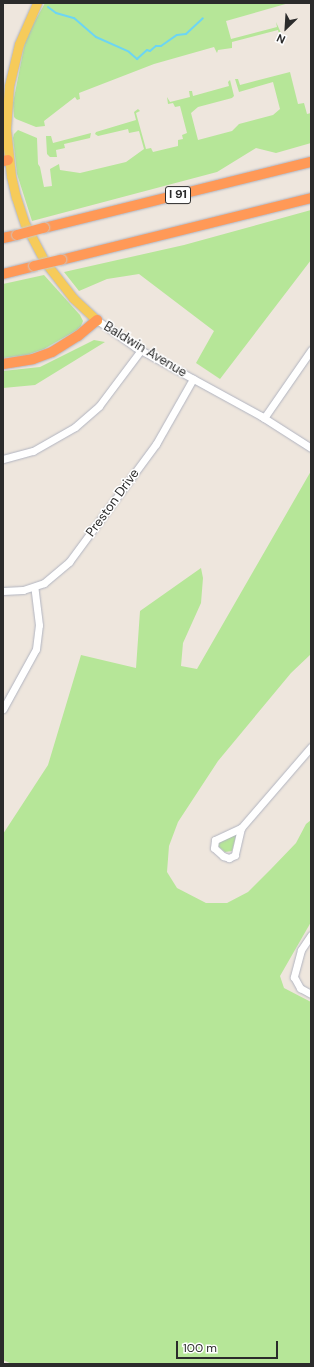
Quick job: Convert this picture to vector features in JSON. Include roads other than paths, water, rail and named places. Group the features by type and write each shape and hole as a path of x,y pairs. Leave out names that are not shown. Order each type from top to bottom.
{"highway":[{"name":"I 91","path":"3,238 311,162"},
{"path":"3,274 311,198"},
{"path":"3,364 33,358 52,352 78,336 97,320"}],"main road":[{"name":"Baldwin Avenue","path":"37,3 19,44 6,91 6,161 18,205 40,253 67,291 97,320"}],"street":[{"name":"Baldwin Avenue","path":"97,320 141,350 264,418 311,448"},
{"path":"3,459 33,451 49,444 88,417 110,393 141,350"},
{"path":"264,418 311,350"},
{"name":"Preston Drive","path":"3,591 23,590 34,587 54,577 73,558 156,444 193,379"},
{"path":"3,709 31,660 37,643 39,625 34,587"},
{"path":"242,828 214,840 214,848 223,856 230,858 235,855 242,828 311,746"},
{"path":"311,935 302,950 294,977 300,988 311,994"}],"waterway":[{"path":"48,7 56,13 74,18 96,37 129,52 137,59 147,50 150,51 156,46 161,46 177,35 186,34 203,18"}]}
